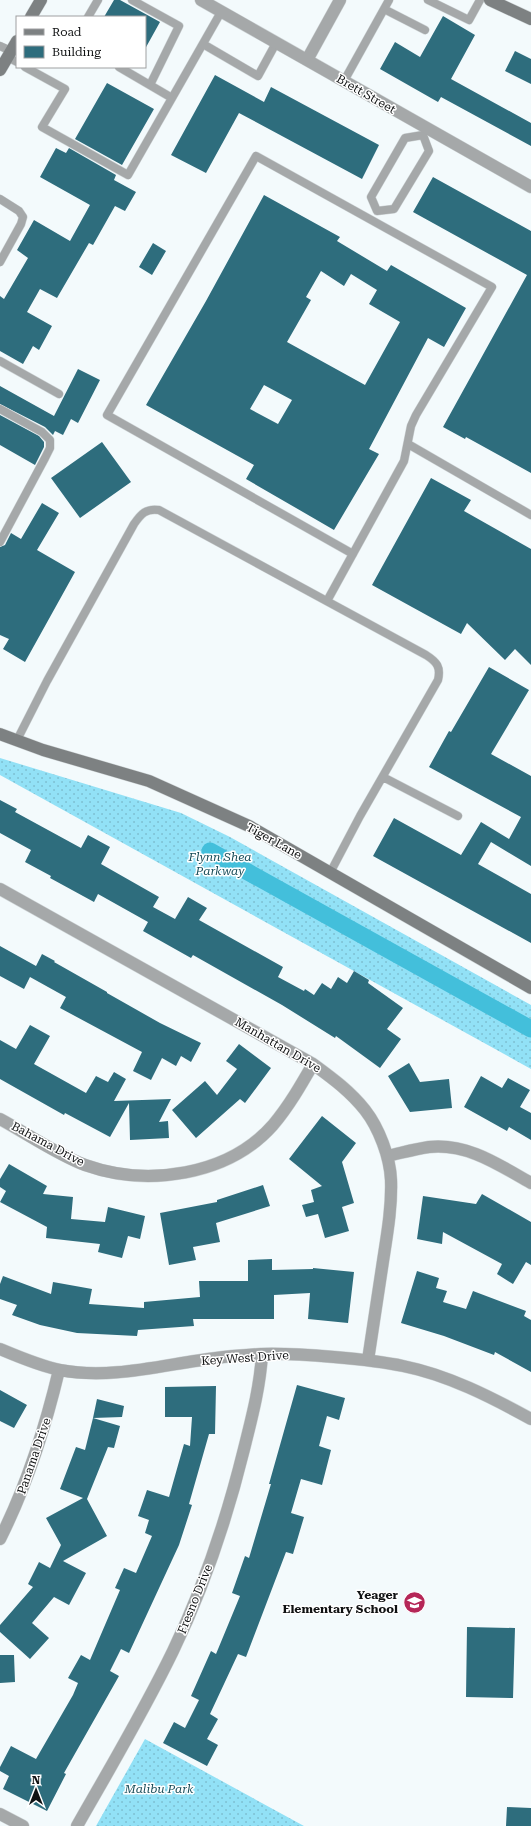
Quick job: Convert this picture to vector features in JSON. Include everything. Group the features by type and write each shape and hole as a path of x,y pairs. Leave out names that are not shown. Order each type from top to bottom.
{"street":[{"path":"32,16 41,0"},
{"name":"Brett Street","path":"201,0 344,81 425,132 531,187"},
{"path":"307,60 340,0"},
{"path":"490,0 531,19"},
{"path":"0,70 10,51"},
{"name":"Tiger Lane","path":"0,734 43,750 149,781 249,826 531,988"},
{"name":"Manhattan Drive","path":"0,889 313,1064 345,1088 366,1111 377,1131 387,1156 391,1179 390,1207 368,1360"},
{"name":"Bahama Drive","path":"0,1119 84,1164 116,1174 151,1177 185,1173 220,1162 249,1146 273,1125 293,1099 313,1064"},
{"path":"387,1156 429,1147 448,1147 467,1150 485,1157 531,1183"},
{"name":"Key West Drive","path":"0,1349 16,1356 59,1370 89,1373 133,1371 216,1358 262,1354 295,1354 368,1360 403,1366 446,1378 494,1399 531,1419"},
{"name":"Fresno Drive","path":"77,1826 132,1730 174,1650 208,1569 234,1490 261,1380 262,1354"},
{"name":"Panama Drive","path":"0,1539 14,1511 34,1462 50,1408 59,1370"},
{"path":"0,1814 23,1826"}],"lane":[{"path":"89,16 98,0"},
{"path":"132,0 179,26 150,85"},
{"path":"344,81 389,0"},
{"path":"428,0 469,20 480,0"},
{"path":"384,9 425,30"},
{"path":"27,68 65,89 42,127 128,175 221,12"},
{"path":"203,44 258,76 276,43"},
{"path":"120,68 172,98"},
{"path":"425,132 429,151 402,196 394,209 377,211 371,196 405,138 425,132"},
{"path":"327,601 404,461 411,426 416,415 492,287 256,156 107,415 352,554"},
{"path":"0,199 19,211 23,217 21,224 0,262"},
{"path":"372,220 377,211"},
{"path":"0,360 59,394"},
{"path":"0,409 42,432 48,436 50,440 50,448 46,458 0,542"},
{"path":"408,444 531,515"},
{"path":"16,740 43,688 134,524 145,511 152,509 159,510 426,654 439,665 440,672 438,680 330,873"},
{"path":"383,777 458,816"}],"green space":[{"name":"Flynn Shea Parkway","path":"0,758 181,813 230,837 531,1005 531,1069 0,775"},
{"name":"Malibu Park","path":"145,1739 304,1826 96,1826"}],"building":[{"path":"114,0 120,0 160,22 146,47 146,16 105,16"},
{"path":"443,16 475,35 451,79 531,123 531,146 441,97 438,102 380,69 395,42 420,57"},
{"path":"515,51 531,59 531,84 505,71"},
{"path":"215,75 264,102 271,87 379,145 362,179 239,113 206,173 171,155"},
{"path":"107,83 154,109 122,165 75,139"},
{"path":"56,148 66,153 69,148 116,175 114,180 136,192 125,211 115,206 93,245 89,243 57,298 40,289 27,312 52,326 39,350 33,346 23,364 0,351 0,296 4,299 28,258 17,250 34,220 70,241 90,205 40,177"},
{"path":"433,177 531,231 531,473 466,437 465,439 443,427 527,275 413,212"},
{"path":"264,195 340,237 337,241 387,271 391,265 466,308 444,347 428,338 369,449 379,454 334,530 246,479 254,465 146,405 206,301","holes":["321,271 344,286 351,274 377,290 369,304 400,322 365,385 287,342 311,300 306,297","264,385 292,400 278,424 250,409"]},
{"path":"153,243 166,251 152,275 139,267"},
{"path":"78,369 100,380 78,423 71,419 63,435 55,431 53,435 45,427 0,404 0,386 54,416"},
{"path":"0,415 39,436 44,442 44,447 35,465 0,445"},
{"path":"102,442 131,482 80,518 51,478"},
{"path":"431,478 471,500 464,511 531,549 531,665 515,649 505,660 467,623 461,634 372,585"},
{"path":"42,503 59,513 37,550 75,572 25,662 3,649 9,639 0,635 0,547 5,545 11,533 21,539"},
{"path":"489,667 529,690 491,754 531,776 531,866 491,842 478,864 531,894 531,943 373,856 394,818 461,855 481,822 509,839 521,817 429,767 449,731 451,732"},
{"path":"0,800 17,809 15,812 81,848 88,835 110,847 101,864 159,897 153,907 175,919 188,897 207,908 199,920 283,967 278,977 304,991 305,989 314,995 322,983 331,989 338,977 347,983 354,971 369,980 368,983 403,1008 387,1029 401,1039 380,1068 336,1036 335,1038 282,1005 193,955 191,958 143,931 148,922 98,894 94,902 50,878 51,876 25,862 31,850 0,833"},
{"path":"0,946 36,966 42,954 160,1023 201,1043 191,1062 181,1056 176,1066 162,1058 151,1080 133,1071 142,1052 60,1008 66,997 30,977 24,989 0,976"},
{"path":"30,1025 50,1036 34,1064 86,1093 96,1076 108,1082 114,1072 126,1079 114,1101 171,1099 159,1122 168,1121 169,1138 130,1140 129,1103 110,1137 65,1113 64,1115 0,1079 0,1040 16,1049"},
{"path":"239,1044 271,1068 245,1103 240,1099 196,1138 172,1110 205,1081 217,1095 237,1069 226,1061"},
{"path":"409,1063 420,1082 449,1079 452,1108 410,1112 388,1076"},
{"path":"481,1076 502,1088 508,1078 530,1090 520,1107 531,1113 531,1140 509,1127 507,1131 464,1107"},
{"path":"322,1116 356,1143 342,1162 354,1203 342,1207 349,1231 325,1238 318,1214 306,1217 302,1205 314,1202 311,1190 322,1186 289,1159"},
{"path":"9,1164 47,1186 43,1194 73,1197 71,1219 105,1222 108,1207 145,1216 140,1239 128,1236 122,1258 98,1252 100,1244 46,1238 47,1227 0,1202 6,1191 0,1187 0,1179"},
{"path":"263,1185 270,1206 216,1223 220,1242 193,1247 196,1260 169,1265 160,1213 217,1202 217,1200"},
{"path":"482,1194 531,1222 531,1265 526,1262 513,1284 497,1274 502,1264 443,1232 442,1244 417,1239 423,1196 476,1204"},
{"path":"272,1259 272,1270 313,1268 354,1272 348,1323 308,1319 310,1293 274,1295 274,1319 193,1319 194,1326 138,1330 137,1336 77,1333 40,1325 12,1315 17,1305 0,1299 0,1284 3,1276 51,1294 53,1282 92,1289 89,1304 144,1308 144,1302 200,1297 199,1281 248,1281 248,1260"},
{"path":"417,1271 439,1278 436,1288 447,1291 443,1302 466,1309 473,1291 526,1311 524,1316 531,1320 531,1372 495,1352 494,1355 444,1336 401,1323"},
{"path":"297,1385 345,1398 339,1420 327,1416 319,1446 331,1450 322,1485 301,1479 291,1513 304,1517 293,1554 286,1552 246,1657 238,1654 210,1714 218,1719 207,1739 218,1745 207,1766 163,1743 174,1722 185,1728 199,1700 191,1696 211,1651 216,1654 240,1596 232,1593 245,1556 249,1558 271,1484 269,1484"},
{"path":"216,1386 215,1434 209,1434 189,1504 192,1505 179,1545 129,1653 121,1649 110,1671 119,1676 64,1773 66,1774 47,1811 3,1789 9,1776 0,1771 0,1767 11,1746 36,1759 73,1695 78,1683 68,1678 81,1655 90,1660 120,1590 115,1588 124,1568 136,1573 152,1536 145,1533 149,1520 138,1516 147,1490 169,1497 184,1444 190,1446 192,1417 165,1417 165,1387"},
{"path":"0,1390 27,1405 14,1428 0,1421"},
{"path":"97,1399 124,1406 122,1417 93,1418"},
{"path":"93,1418 120,1426 114,1448 108,1447 87,1499 107,1536 63,1561 86,1573 69,1605 54,1597 32,1623 49,1638 30,1659 0,1632 0,1625 33,1587 28,1584 39,1562 50,1568 61,1545 46,1518 83,1498 60,1489 76,1447 85,1450"},
{"path":"467,1627 515,1628 513,1698 466,1697"},
{"path":"0,1655 14,1655 15,1682 0,1683"},
{"path":"507,1807 531,1808 531,1826 506,1826"}],"waterway":[{"path":"210,851 531,1029"}],"place":[{"name":"Yeager Elementary School","path":"414,1602"}]}
